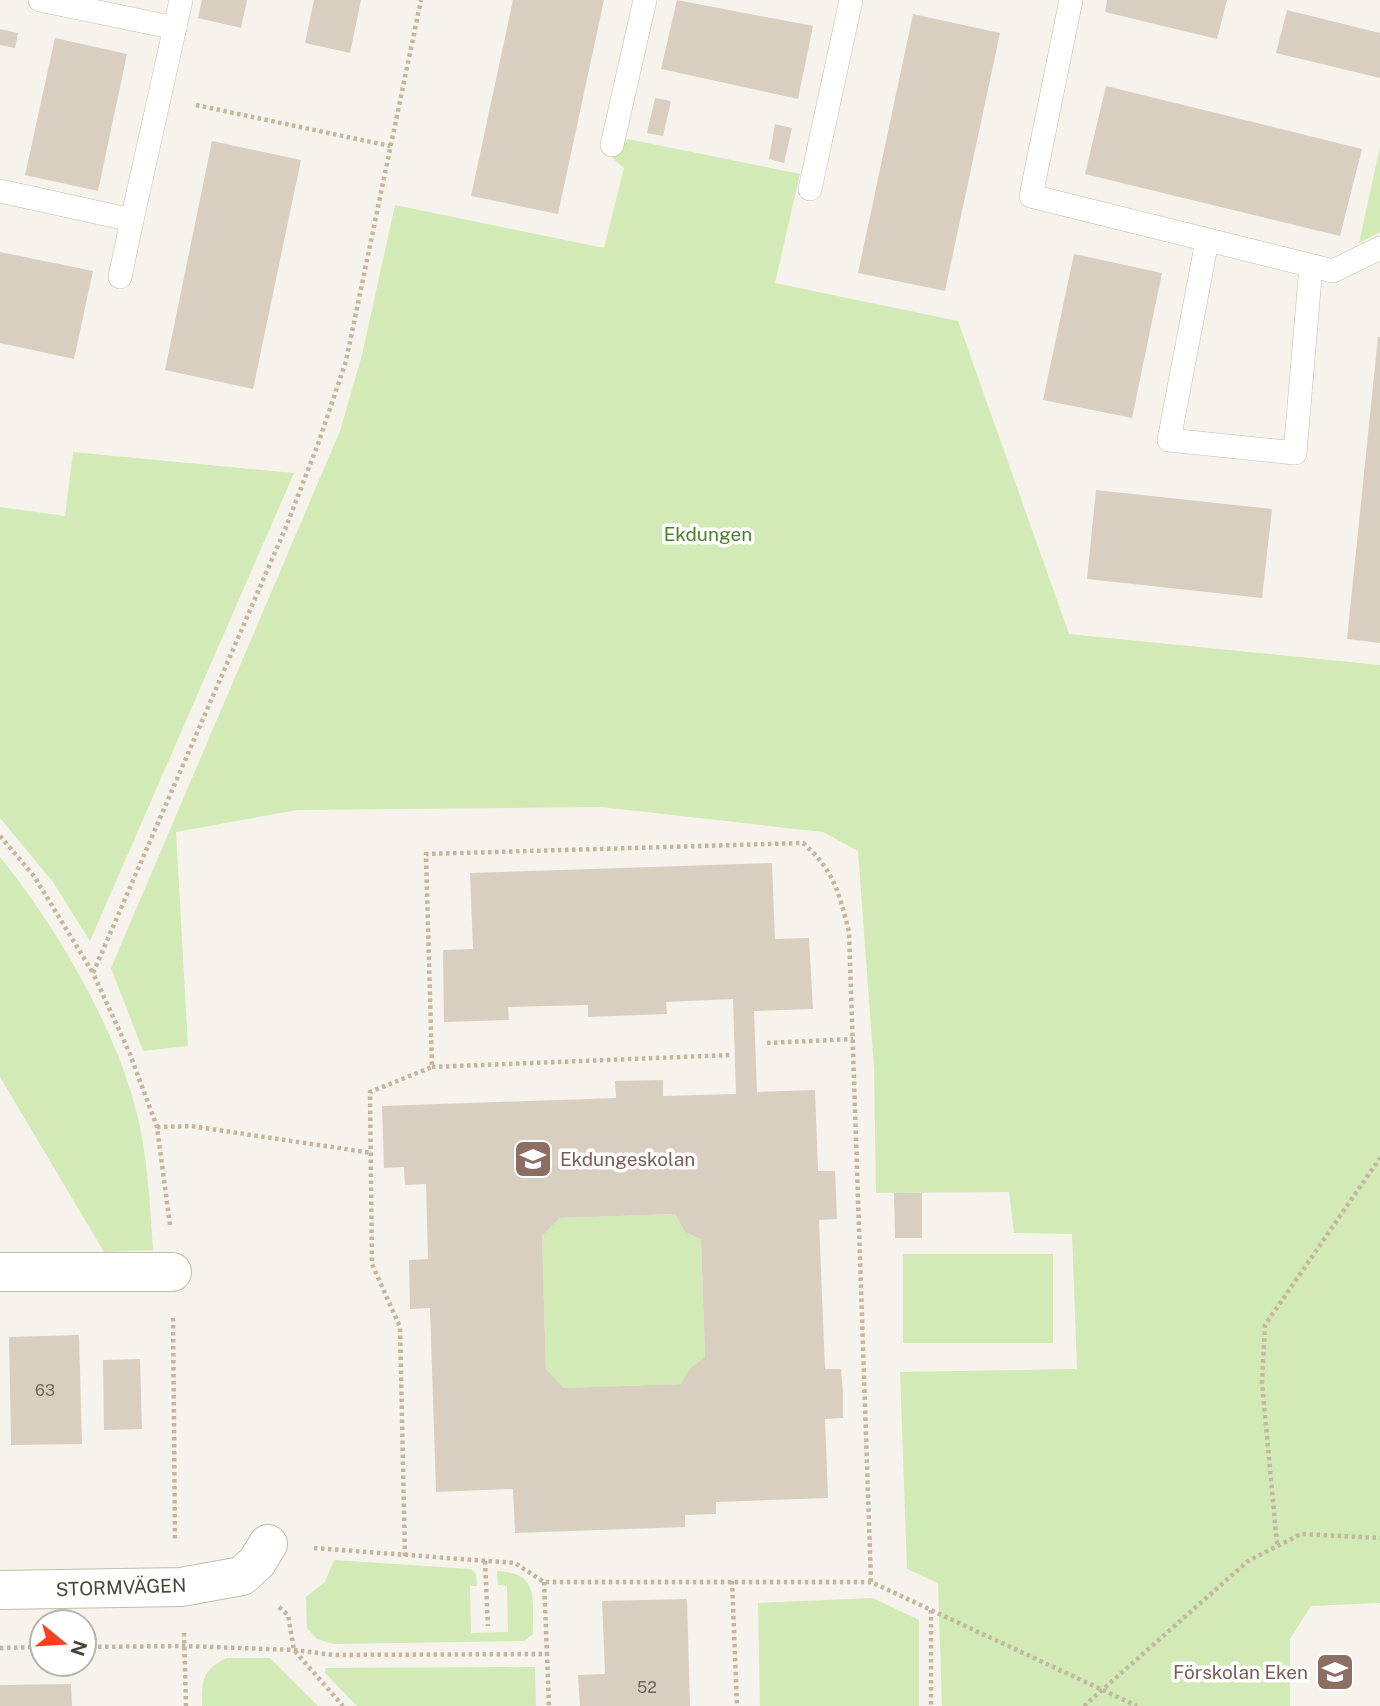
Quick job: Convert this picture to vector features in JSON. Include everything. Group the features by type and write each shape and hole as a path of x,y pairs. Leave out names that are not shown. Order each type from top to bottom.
{"street":[{"path":"0,1272 172,1272"},
{"name":"STORMVÄGEN","path":"0,1590 181,1587 242,1576 257,1562 268,1544"}],"lane":[{"path":"40,0 175,28"},
{"path":"120,277 181,0"},
{"path":"612,145 645,0"},
{"path":"810,189 850,0"},
{"path":"1071,0 1031,196 1333,271 1380,248"},
{"path":"0,191 132,220"},
{"path":"1207,241 1168,440 1295,453 1311,266"}],"path":[{"path":"93,973 286,527 346,361 421,0"},
{"path":"160,97 390,146"},
{"path":"0,836 34,876 93,973 130,1054 157,1127 168,1203 172,1272 175,1545 181,1587 186,1706"},
{"path":"432,1068 426,854 803,843 822,860 838,890 849,932 871,1582"},
{"path":"767,1043 853,1039"},
{"path":"405,1556 400,1327 372,1264 370,1092 432,1068 730,1055"},
{"path":"157,1127 191,1126 372,1153"},
{"path":"1277,1544 1262,1383 1265,1325 1380,1158"},
{"path":"1084,1706 1248,1561 1277,1544 1301,1534 1380,1538"},
{"path":"268,1544 515,1563 544,1582 871,1582 1138,1706"},
{"path":"485,1562 488,1626"},
{"path":"732,1581 737,1706"},
{"path":"544,1582 549,1706"},
{"path":"931,1610 931,1706"},
{"path":"98,1647 184,1646 295,1650 334,1655 547,1654"},
{"path":"0,1647 28,1647"},
{"path":"295,1650 343,1706"}],"green space":[{"name":"Ekdungen","path":"628,139 800,174 775,283 958,321 1069,634 1380,665 1380,1603 1311,1606 1290,1639 1290,1706 942,1706 938,1583 907,1569 900,1372 1077,1369 1072,1234 1014,1233 1009,1192 876,1193 874,1068 858,851 823,832 601,807 297,810 176,832 188,1046 143,1051 111,968 340,431 362,355 395,205 604,248 624,168 609,155"},
{"path":"1380,147 1380,232 1359,243"},
{"path":"73,452 294,473 90,941 53,882 0,818 0,507 65,516"},
{"path":"0,857 64,948 117,1052 142,1138 153,1250 104,1252 0,1077"},
{"path":"675,1214 685,1232 701,1239 705,1357 691,1367 681,1384 564,1388 546,1369 542,1236 560,1218"},
{"path":"903,1254 1053,1254 1053,1343 903,1343"},
{"path":"334,1560 471,1569 476,1574 477,1586 470,1586 471,1633 508,1632 507,1586 498,1585 497,1571 511,1573 521,1577 531,1590 533,1634 524,1641 334,1644 317,1639 307,1628 306,1597 325,1582"},
{"path":"873,1598 919,1620 919,1706 760,1706 758,1603"},
{"path":"226,1658 270,1658 318,1706 202,1706 205,1677 212,1667"},
{"path":"535,1667 536,1706 357,1706 325,1673 326,1668"}],"building":[{"path":"202,0 247,0 241,28 198,18"},
{"path":"314,0 361,0 350,53 305,43"},
{"path":"513,0 604,0 558,214 471,196"},
{"path":"677,0 813,26 798,99 661,69"},
{"path":"1107,0 1227,0 1217,39 1105,12"},
{"path":"1287,10 1380,33 1380,78 1276,53"},
{"path":"913,14 1000,33 945,291 858,273"},
{"path":"0,29 18,33 15,48 0,45"},
{"path":"55,38 127,54 98,191 25,175"},
{"path":"1106,86 1362,149 1340,236 1085,174"},
{"path":"655,98 671,101 663,136 647,133"},
{"path":"775,124 792,128 784,163 769,159"},
{"path":"212,141 301,160 253,389 165,370"},
{"path":"0,252 93,271 74,359 0,343"},
{"path":"1074,254 1162,273 1132,418 1043,400"},
{"path":"1380,337 1380,643 1347,639"},
{"path":"1096,490 1272,509 1262,598 1087,579"},
{"path":"772,863 775,939 809,938 813,1009 754,1011 757,1092 815,1090 818,1171 835,1171 837,1219 819,1220 825,1369 841,1369 843,1394 843,1418 825,1419 828,1498 716,1502 716,1514 685,1515 685,1527 515,1533 513,1489 436,1492 430,1308 410,1309 409,1260 428,1259 426,1184 405,1185 404,1167 384,1168 382,1106 616,1098 615,1081 663,1080 663,1096 736,1094 733,999 666,1002 667,1014 588,1017 588,1005 508,1007 509,1020 444,1022 443,950 473,949 470,873","holes":["675,1214 685,1232 701,1239 705,1357 691,1367 681,1384 564,1388 546,1369 542,1236 560,1218"]},
{"path":"894,1193 922,1193 922,1238 895,1238"},
{"path":"79,1335 82,1444 11,1445 9,1337"},
{"path":"140,1359 142,1429 104,1430 103,1360"},
{"path":"687,1599 690,1706 580,1706 578,1675 605,1674 602,1601"},
{"path":"71,1684 72,1706 0,1706 0,1685"}],"place":[{"name":"Ekdungeskolan","path":"533,1159"},
{"name":"Förskolan Eken","path":"1335,1672"}]}
